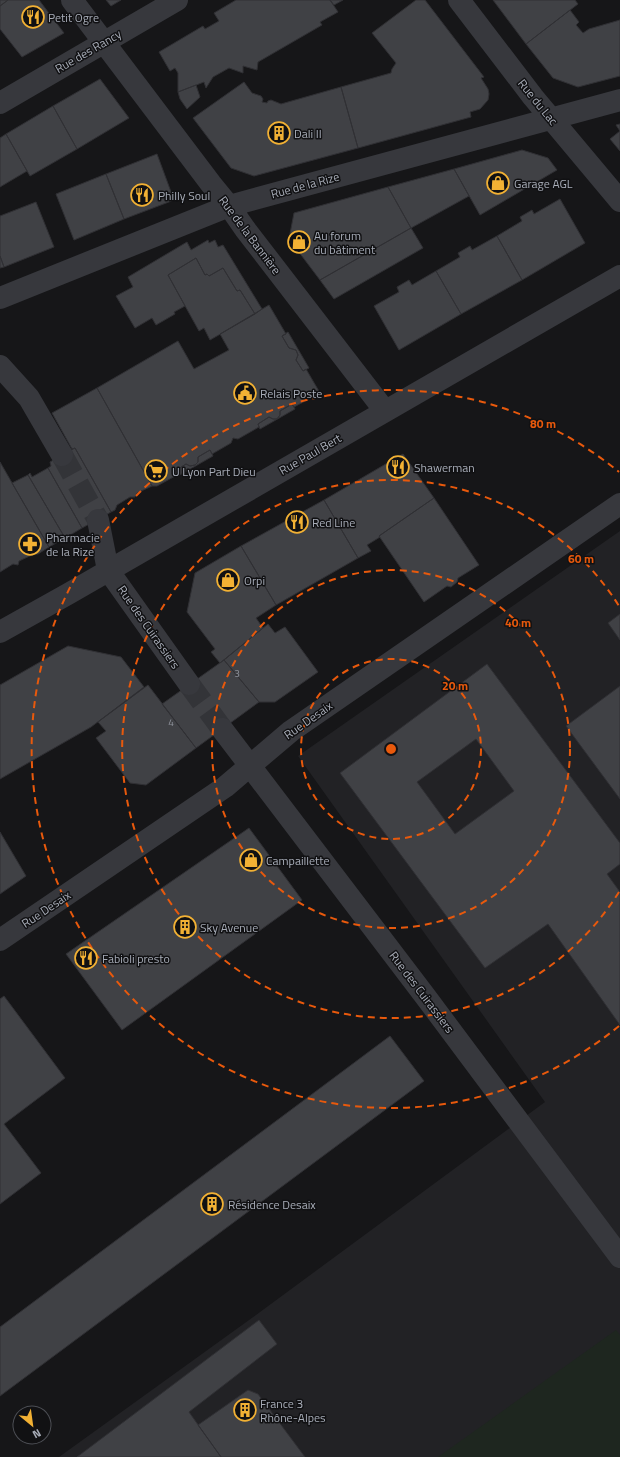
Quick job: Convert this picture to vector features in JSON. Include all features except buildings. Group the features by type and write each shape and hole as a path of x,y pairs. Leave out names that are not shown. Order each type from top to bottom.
{"street":[{"name":"Rue de la Bannière","path":"72,0 385,411"},
{"name":"Rue des Rancy","path":"0,103 177,0"},
{"name":"Rue du Lac","path":"459,0 533,97 620,201"},
{"name":"Rue de la Rize","path":"0,298 229,206 620,100"},
{"name":"Rue Paul Bert","path":"0,632 620,276"},
{"path":"0,366 29,398 62,455"},
{"name":"Rue Desaix","path":"0,940 226,787 291,731 620,504"},
{"path":"98,520 108,570"},
{"name":"Rue des Cuirassiers","path":"108,570 189,684"},
{"name":"Rue des Cuirassiers","path":"222,729 439,1014 620,1257"}],"shaded area":[{"path":"620,531 620,1457 59,1457 256,1315 545,1102 298,756"},
{"path":"616,1330 620,1335 620,1457 438,1457"}],"tunnel":[{"path":"62,455 98,520"},
{"path":"189,684 222,729"}],"place":[{"name":"Petit Ogre","path":"33,17"},
{"name":"Dali II","path":"279,133"},
{"name":"Garage AGL","path":"498,183"},
{"name":"Philly Soul","path":"142,195"},
{"name":"Au forum du bâtiment","path":"299,242"},
{"name":"Relais Poste","path":"245,393"},
{"name":"Shawerman","path":"398,467"},
{"name":"U Lyon Part Dieu","path":"156,471"},
{"name":"Red Line","path":"297,522"},
{"name":"Pharmacie de la Rize","path":"30,544"},
{"name":"Orpi","path":"228,580"},
{"name":"Campaillette","path":"251,860"},
{"name":"Sky Avenue","path":"185,927"},
{"name":"Fabioli presto","path":"86,958"},
{"name":"Résidence Desaix","path":"212,1204"},
{"name":"France 3 Rhône-Alpes","path":"245,1410"}]}
